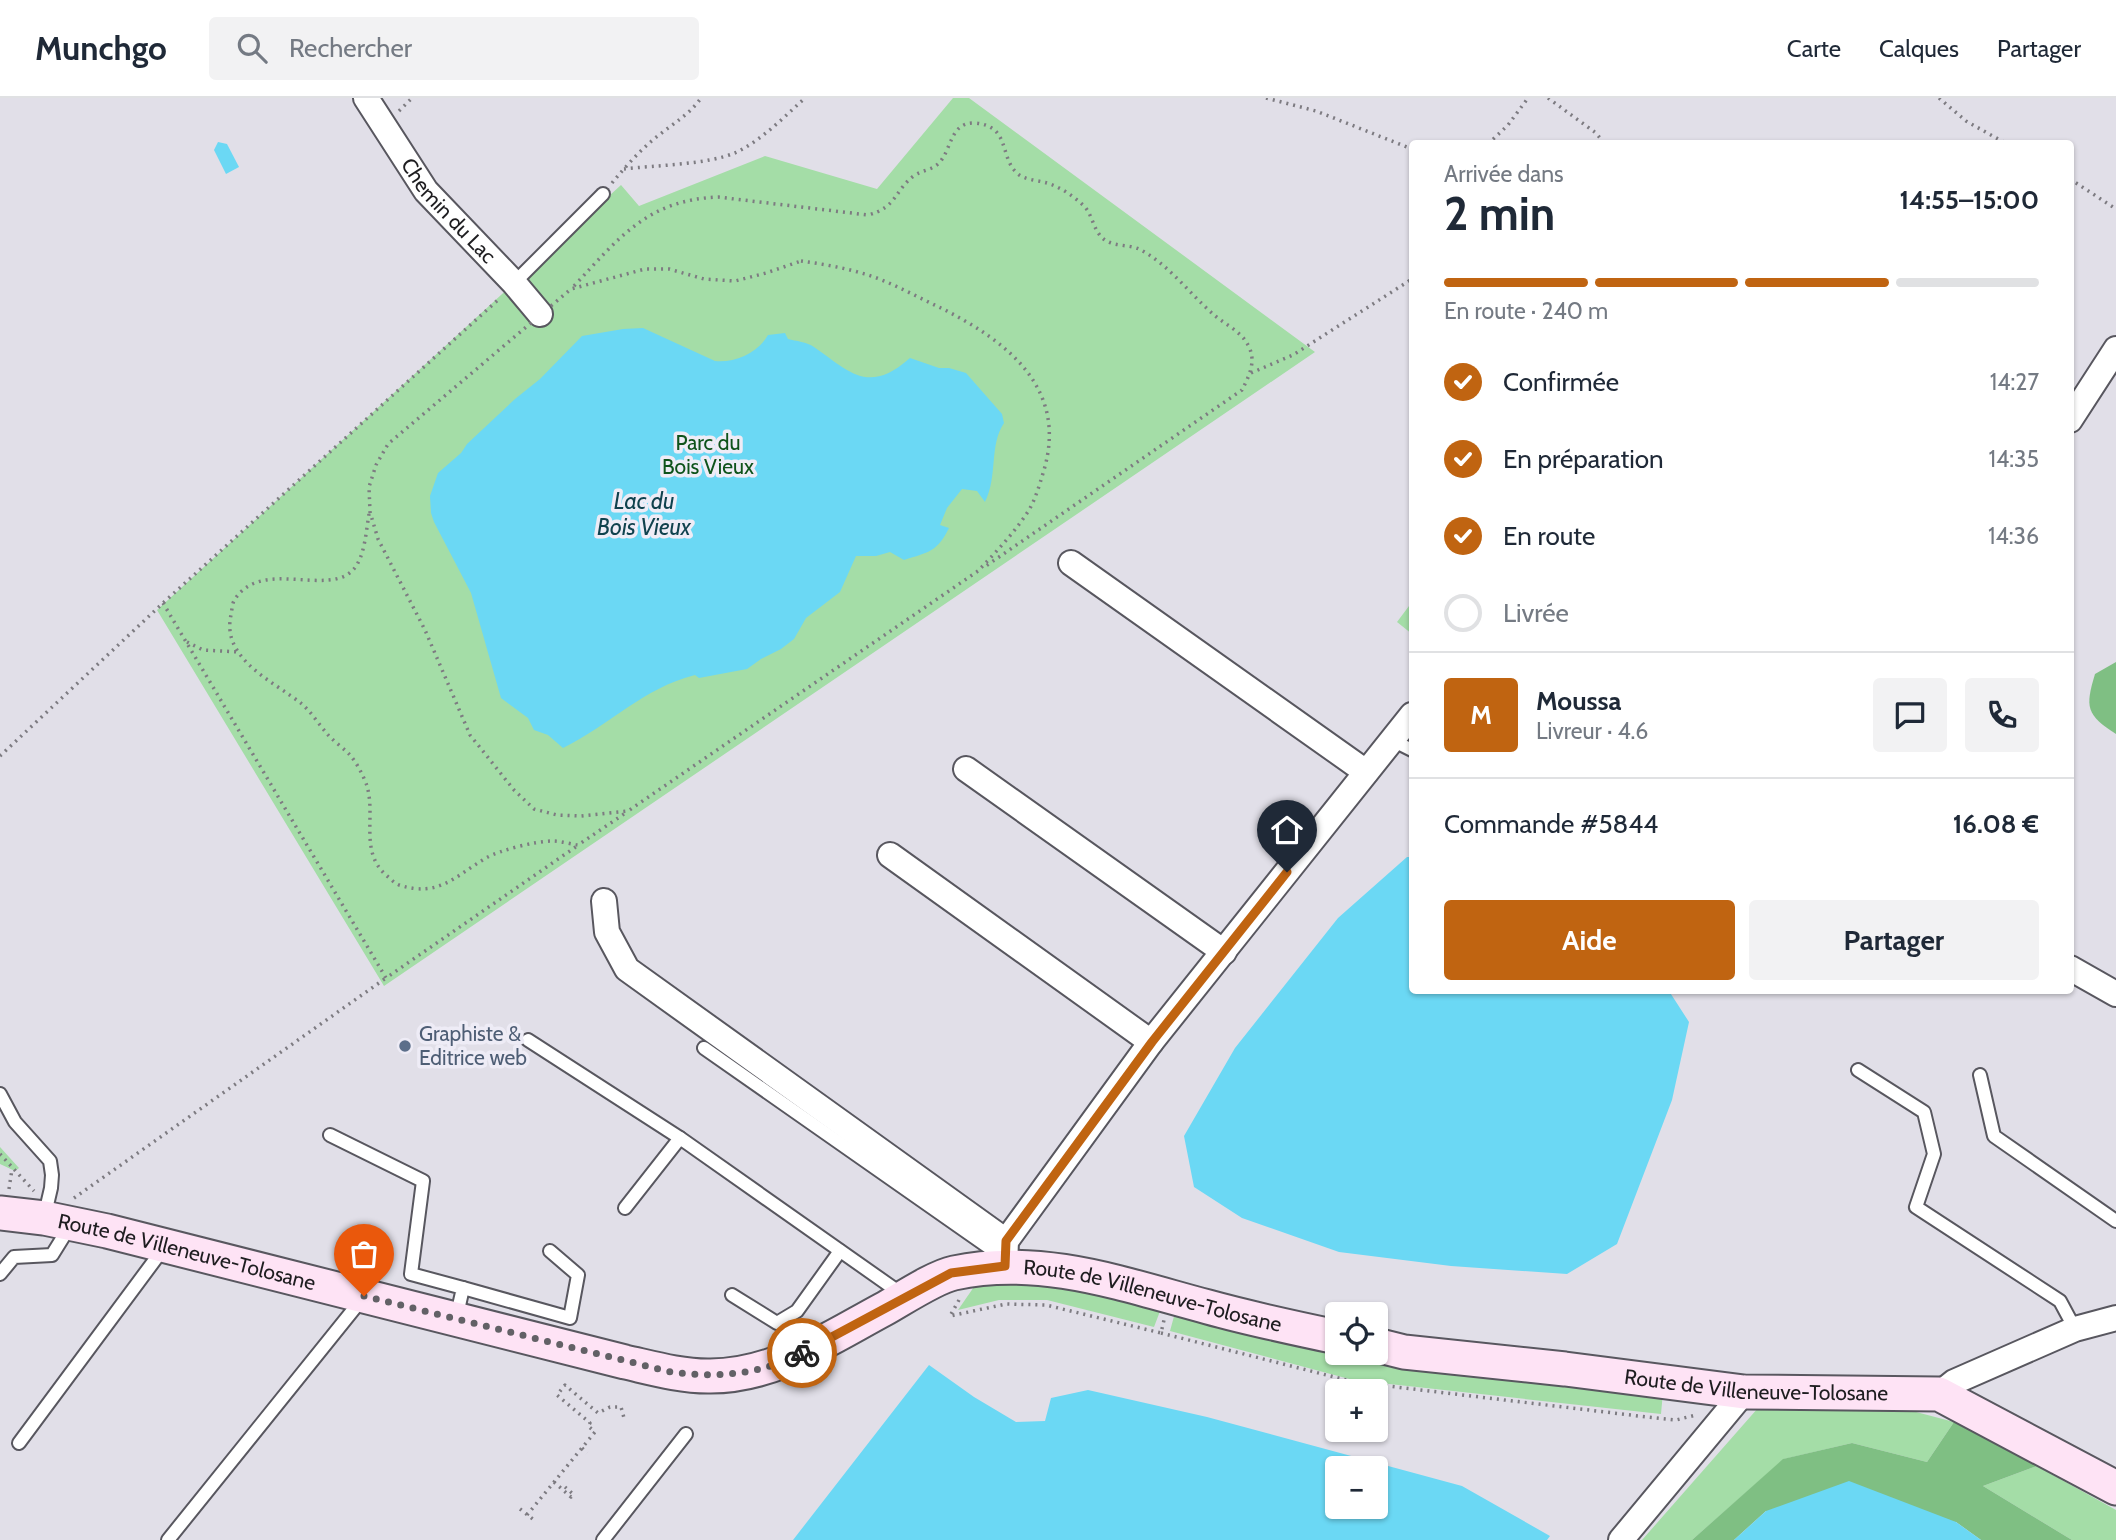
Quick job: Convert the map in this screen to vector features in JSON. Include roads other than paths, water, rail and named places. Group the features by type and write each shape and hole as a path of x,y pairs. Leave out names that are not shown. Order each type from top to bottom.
{"street":[{"name":"Chemin du Lac","path":"366,98 426,191 540,314"},
{"path":"2074,414 2116,349"},
{"path":"1071,563 1366,772"},
{"path":"604,901 607,932 627,969 997,1259 1152,1042 1366,772 1402,745 1409,724"},
{"path":"966,769 1224,951"},
{"path":"890,855 1152,1042"},
{"path":"2074,970 2116,994"},
{"name":"Route de Villeneuve-Tolosane","path":"4,1202 364,1296 460,1303 671,1372 707,1376 737,1375 794,1357 951,1273 997,1259 1074,1271 1240,1316 1325,1334"},
{"path":"1939,1394 1954,1382 2075,1329 2116,1318"},
{"name":"Route de Villeneuve-Tolosane","path":"1388,1348 1404,1352 1564,1368 1737,1401 1939,1394 2116,1488"},
{"path":"1621,1540 1737,1401"}],"lane":[{"path":"514,283 603,194"},
{"path":"528,1040 680,1138 906,1297"},
{"path":"704,1048 997,1259"},
{"path":"1858,1070 1924,1112 1934,1154 1916,1207 2060,1301 2075,1329"},
{"path":"1980,1075 1994,1136 2116,1221"},
{"path":"0,1094 15,1122 50,1161 55,1216 52,1255 14,1257 0,1274"},
{"path":"330,1135 423,1181 411,1274 460,1303 570,1318 578,1275 550,1251"},
{"path":"625,1208 680,1138"},
{"path":"19,1443 166,1246"},
{"path":"732,1295 777,1323 797,1311 840,1251"},
{"path":"168,1540 364,1296"},
{"path":"603,1540 686,1434"}],"water":[{"path":"218,142 227,144 239,167 226,174 214,150"},
{"name":"Lac du Bois Vieux","path":"643,328 715,361 745,355 758,347 768,335 785,333 788,339 811,345 860,376 882,375 910,358 939,368 949,368 966,373 1002,414 1004,423 999,432 985,502 977,491 962,489 947,508 940,525 949,528 936,547 904,560 890,552 876,556 856,556 840,592 806,618 794,639 781,649 747,669 699,678 695,675 676,681 643,698 563,748 548,735 534,730 528,718 501,698 471,593 434,522 430,496 438,473 515,399 540,379 582,336"},
{"path":"1409,857 1409,994 1671,994 1689,1022 1672,1100 1617,1244 1567,1274 1451,1266 1339,1252 1242,1218 1194,1187 1184,1136 1235,1048 1338,918"},
{"path":"929,1365 974,1397 1016,1422 1045,1421 1051,1398 1088,1390 1207,1417 1351,1456 1325,1456 1325,1519 1388,1519 1388,1466 1462,1486 1550,1536 1547,1540 793,1540"},
{"path":"1849,1481 1956,1522 1981,1540 1734,1540 1766,1511"}],"place":[{"name":"Graphiste & Editrice web","path":"405,1046"}],"park label":[{"name":"Parc du Bois Vieux","path":"708,455"}]}
